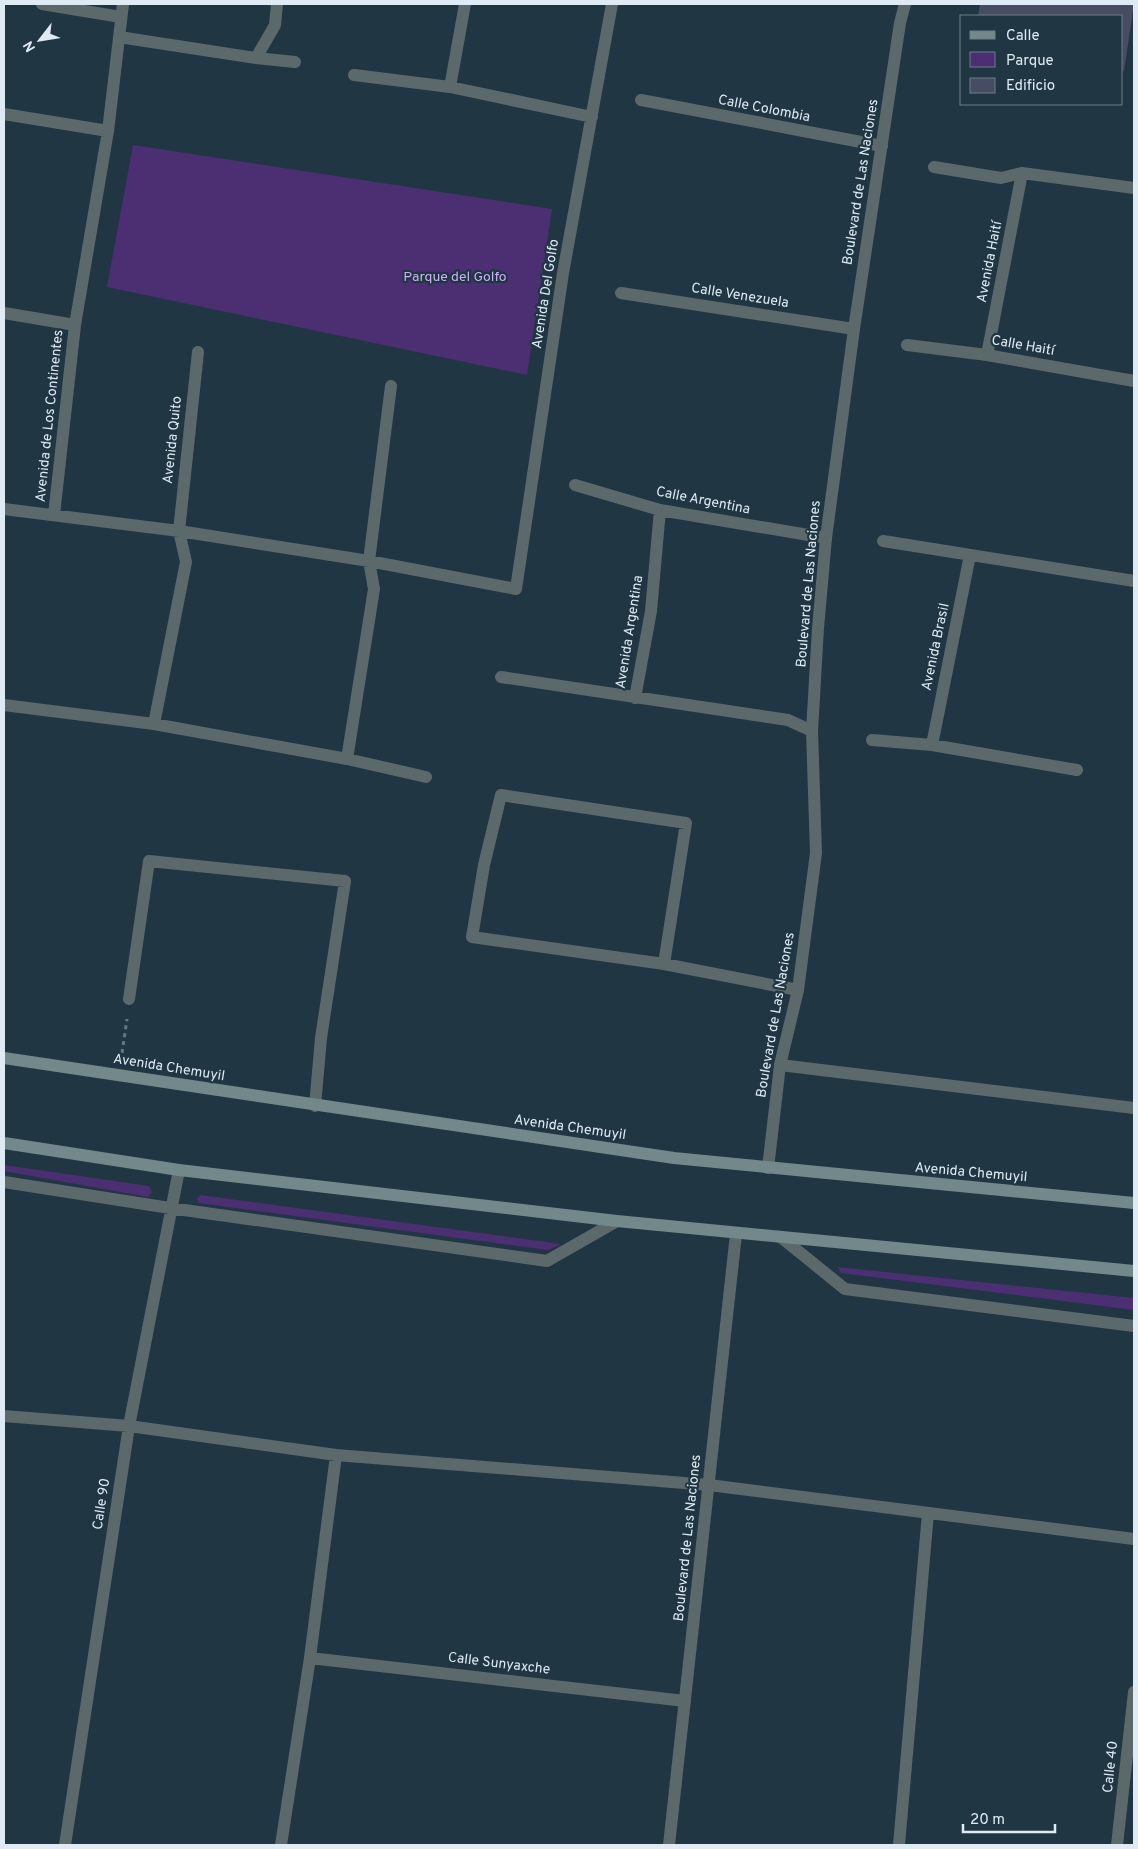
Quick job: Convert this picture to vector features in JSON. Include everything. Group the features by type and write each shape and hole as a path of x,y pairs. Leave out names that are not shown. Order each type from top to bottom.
{"main road":[{"name":"Avenida Chemuyil","path":"4,1058 315,1106 674,1158 1134,1204"},
{"path":"4,1143 179,1170 618,1221 736,1234 1134,1271"}],"street":[{"path":"42,4 121,17"},
{"name":"Avenida de Los Continentes","path":"123,4 108,131 75,325 54,515 179,531 370,561 516,589"},
{"path":"256,58 275,25 277,4"},
{"path":"450,87 465,4"},
{"name":"Avenida Del Golfo","path":"516,589 563,273 612,4"},
{"name":"Boulevard de Las Naciones","path":"768,1168 780,1065 798,990 816,853 812,730 826,538 854,329 900,23 905,4"},
{"path":"119,37 256,58 295,62"},
{"path":"354,75 450,87 592,117"},
{"name":"Calle Colombia","path":"641,100 882,146"},
{"path":"4,114 108,131"},
{"path":"934,167 1001,178 1022,174 1134,188"},
{"name":"Avenida Haití","path":"987,355 1022,174"},
{"name":"Calle Venezuela","path":"621,293 854,329"},
{"path":"4,313 75,325"},
{"name":"Calle Haití","path":"907,345 987,355 1134,381"},
{"name":"Avenida Quito","path":"154,724 186,562 179,531 198,352"},
{"path":"347,759 374,589 370,561 391,386"},
{"name":"Calle Argentina","path":"575,485 660,510 826,538"},
{"path":"4,509 54,515"},
{"name":"Avenida Argentina","path":"660,510 650,611 635,698 788,720 812,730"},
{"path":"884,541 1134,581"},
{"name":"Avenida Brasil","path":"932,745 970,556"},
{"path":"501,677 635,698"},
{"path":"4,705 154,724 347,759 426,777"},
{"path":"872,740 932,745 1077,770"},
{"path":"664,964 686,823 501,795 484,865 472,937 664,964 798,990"},
{"path":"129,999 149,861 345,881 321,1038 315,1106"},
{"path":"780,1065 1134,1108"},
{"name":"Calle 90","path":"65,1845 129,1426 170,1208 179,1170"},
{"path":"4,1182 170,1208 547,1261 618,1221"},
{"name":"Boulevard de Las Naciones","path":"669,1845 736,1234"},
{"path":"782,1238 845,1289 1134,1326"},
{"path":"4,1416 129,1426 336,1455 709,1485 1134,1539"},
{"path":"280,1845 310,1658 336,1455"},
{"path":"899,1845 928,1514"},
{"name":"Calle Sunyaxche","path":"310,1658 685,1701"},
{"name":"Calle 40","path":"1117,1845 1134,1692"}],"path":[{"path":"120,1076 129,999"}],"green space":[{"name":"Parque del Golfo","path":"133,145 552,209 527,375 107,287"},
{"path":"4,1165 149,1186 152,1192 148,1197 4,1171"},
{"path":"200,1195 561,1244 548,1250 199,1203 197,1199"},
{"path":"837,1267 1134,1298 1134,1310 841,1273"}],"building":[{"path":"980,4 1134,4 1124,71 1123,15 978,15"}]}
